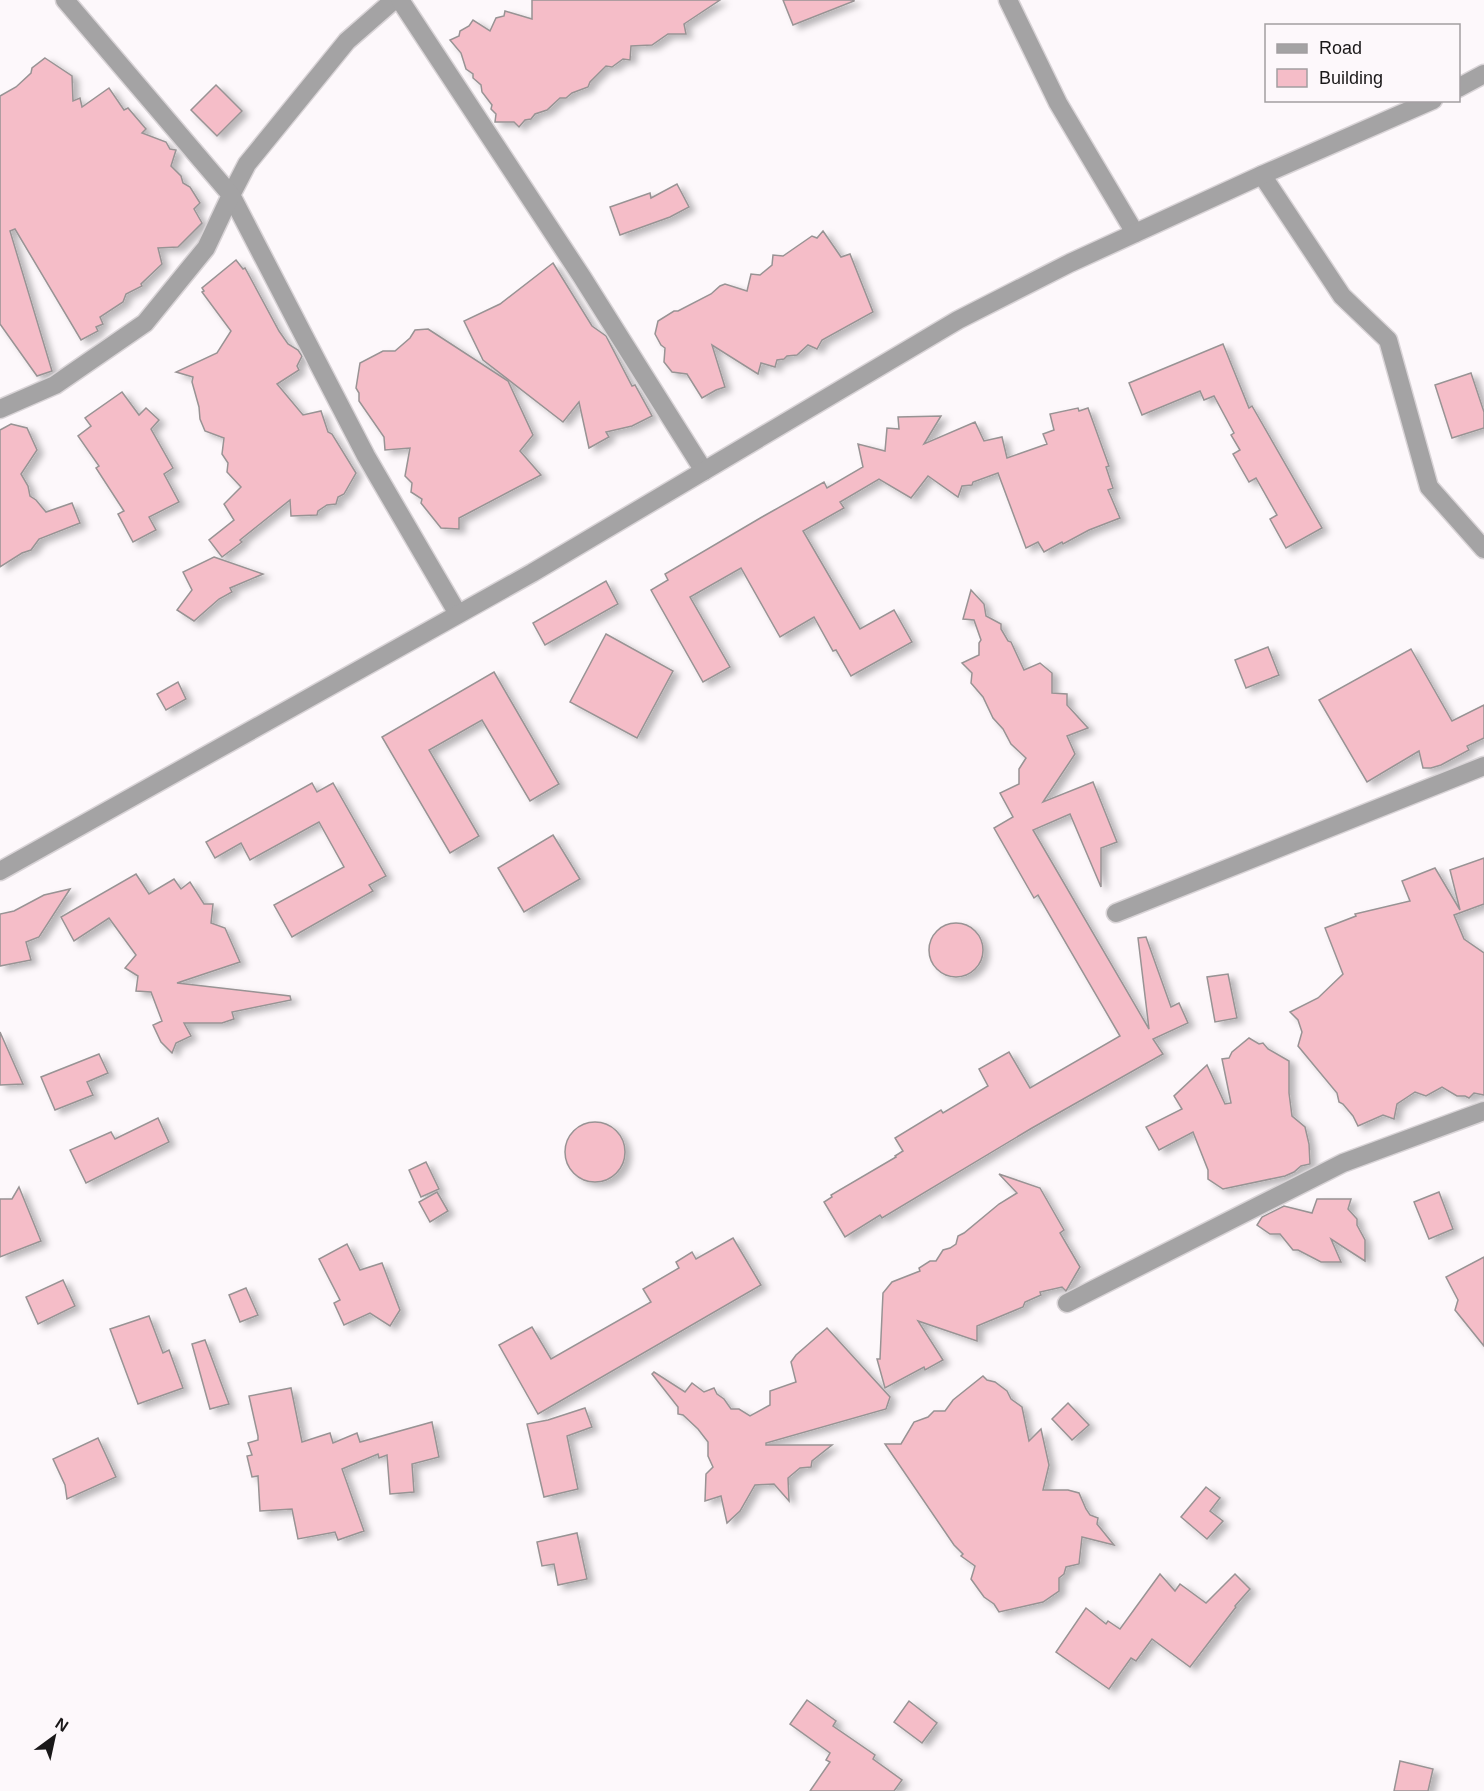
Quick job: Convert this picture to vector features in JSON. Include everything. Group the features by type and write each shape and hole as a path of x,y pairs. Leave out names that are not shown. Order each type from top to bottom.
{"street":[{"path":"65,0 231,195 366,456 458,614"},
{"path":"0,409 55,385 145,323 206,248 247,164 347,41 394,0"},
{"path":"400,0 582,277 704,471"},
{"path":"1008,0 1058,103 1135,233"},
{"path":"1460,87 1484,74"},
{"path":"0,871 532,573 958,320 1070,263 1428,102"},
{"path":"1262,175 1342,296 1388,340 1429,487 1484,549"},
{"path":"1116,913 1484,765"},
{"path":"1067,1304 1343,1163 1484,1111"}],"building":[{"path":"532,0 720,0 684,24 686,34 668,34 652,45 631,46 630,60 623,59 612,67 606,66 588,87 566,98 560,98 547,110 525,120 519,127 514,122 495,122 496,114 491,109 492,105 482,92 481,85 466,69 461,53 450,40 459,36 460,31 469,26 473,20 490,31 496,18 504,16 505,11 532,19"},
{"path":"783,0 854,0 854,1 793,25"},
{"path":"45,58 72,76 73,101 80,98 82,107 109,88 124,110 128,108 146,129 142,133 166,142 170,149 176,150 171,166 181,176 183,183 190,187 200,203 194,209 202,223 178,247 158,248 162,264 141,284 142,286 126,294 123,302 100,317 103,324 96,327 98,331 81,340 15,229 10,231 52,371 37,376 0,324 0,96 16,87 31,73 32,68"},
{"path":"216,85 242,111 217,136 191,110"},
{"path":"677,184 689,207 670,217 620,235 610,207 650,193 651,198"},
{"path":"823,231 841,257 850,254 873,312 822,340 817,349 808,345 797,355 777,360 775,367 761,363 758,374 712,345 725,387 702,398 687,374 672,372 664,362 665,348 655,334 658,321 711,294 725,284 747,291 751,274 760,275 772,265 773,255 783,256 812,236 817,238"},
{"path":"236,260 243,269 245,268 279,331 288,344 298,350 302,356 297,366 299,370 277,384 303,415 321,411 328,432 332,434 356,473 344,494 338,497 336,504 327,505 318,511 317,515 291,516 290,500 222,557 209,540 234,520 224,504 241,487 227,472 228,463 222,454 224,438 205,431 200,419 192,382 193,377 176,372 217,353 231,331 202,292 204,291 202,288"},
{"path":"553,263 592,326 606,336 632,386 635,385 652,416 632,426 606,432 609,437 589,448 579,402 563,422 483,360 464,321 500,304"},
{"path":"428,329 508,381 533,435 520,451 541,475 459,518 459,529 441,528 421,503 422,499 411,492 412,483 405,476 410,448 385,450 384,437 359,401 356,388 360,363 383,351 395,351 410,338 415,330"},
{"path":"1223,344 1249,408 1252,406 1322,528 1286,548 1270,519 1277,515 1256,478 1249,482 1233,454 1240,450 1231,435 1234,433 1214,396 1204,400 1200,391 1142,415 1129,383"},
{"path":"1471,373 1484,412 1484,428 1452,438 1435,385"},
{"path":"122,392 139,415 146,408 159,420 151,429 173,468 164,474 179,502 149,517 156,530 133,542 118,514 124,511 96,468 99,466 78,436 91,426 85,418"},
{"path":"1078,408 1079,411 1088,408 1109,466 1106,467 1113,488 1108,490 1120,518 1044,552 1038,542 1026,548 998,473 973,482 972,485 962,486 958,497 928,476 911,498 879,479 840,502 844,508 803,531 860,629 894,610 912,642 851,676 836,650 833,651 814,617 780,637 741,568 690,597 730,667 703,682 651,590 668,580 665,574 824,482 827,488 863,467 858,444 885,451 887,428 899,429 898,417 941,416 924,444 975,422 984,441 1002,437 1007,458 1047,444 1043,434 1054,430 1050,414"},
{"path":"11,424 27,428 37,450 21,474 28,486 30,496 46,512 72,503 80,523 39,539 31,550 0,567 0,430"},
{"path":"214,557 263,574 230,588 232,592 219,599 194,621 177,610 192,590 183,572"},
{"path":"606,581 618,604 545,645 533,623"},
{"path":"971,590 984,604 986,616 1001,624 1001,629 1011,642 1024,670 1040,663 1052,673 1052,693 1067,694 1067,705 1088,728 1067,736 1075,754 1043,802 1093,782 1117,842 1101,848 1101,887 1070,814 1033,830 1149,1029 1138,938 1146,937 1171,1007 1179,1003 1188,1023 1153,1039 1163,1054 1032,1128 882,1218 880,1215 845,1237 824,1202 832,1197 831,1195 903,1151 895,1138 941,1110 943,1113 988,1086 979,1069 1009,1052 1030,1088 1120,1036 1038,895 1034,898 994,828 1013,817 1000,793 1019,784 1019,769 1026,758 1011,744 1003,729 993,718 983,697 971,683 972,673 962,663 979,655 981,640 974,620 963,619"},
{"path":"606,634 673,671 637,738 570,702"},
{"path":"1268,647 1279,675 1246,688 1235,660"},
{"path":"1411,649 1452,721 1484,705 1484,738 1467,746 1469,750 1431,768 1423,768 1419,751 1367,782 1319,700"},
{"path":"494,672 559,784 530,801 482,720 429,750 479,836 450,853 382,737"},
{"path":"178,682 186,699 166,710 157,694"},
{"path":"312,783 317,792 333,783 386,876 369,885 373,891 292,937 274,905 344,867 319,822 250,860 241,843 215,858 206,842"},
{"path":"553,835 580,879 524,912 498,868"},
{"path":"1484,858 1484,904 1454,915 1464,939 1484,953 1484,1095 1474,1093 1469,1098 1457,1096 1442,1087 1426,1096 1415,1092 1397,1104 1394,1119 1383,1115 1358,1126 1353,1116 1339,1102 1337,1093 1298,1046 1302,1032 1298,1020 1290,1012 1318,998 1343,974 1325,928 1356,916 1355,914 1410,901 1402,881 1435,868 1460,910 1450,870"},
{"path":"136,874 149,894 174,879 181,889 190,882 204,904 213,904 211,923 225,928 240,962 177,983 290,996 291,1000 232,1012 234,1019 222,1023 184,1023 191,1036 176,1043 172,1053 161,1042 153,1025 162,1021 151,992 136,991 138,976 125,968 136,955 109,918 74,941 61,917"},
{"path":"70,889 39,937 26,942 31,960 0,966 0,914 14,911 44,895"},
{"path":"956,923 966,925 975,931 981,940 983,950 981,960 975,969 966,975 956,977 946,975 937,969 931,960 929,950 931,940 937,931 946,925"},
{"path":"1228,974 1237,1018 1215,1022 1207,977"},
{"path":"0,1032 23,1084 0,1085"},
{"path":"1249,1038 1259,1044 1263,1043 1268,1049 1289,1061 1292,1116 1305,1127 1310,1164 1301,1166 1285,1176 1223,1189 1208,1179 1208,1170 1193,1132 1159,1150 1146,1127 1182,1109 1174,1096 1207,1065 1225,1104 1231,1103 1222,1059 1229,1058 1232,1052"},
{"path":"99,1054 108,1073 87,1082 93,1095 55,1110 41,1077"},
{"path":"158,1118 169,1142 86,1183 70,1150 111,1132 115,1139"},
{"path":"595,1122 616,1131 625,1152 616,1173 595,1182 574,1173 565,1152 574,1131"},
{"path":"426,1162 439,1189 421,1197 409,1170"},
{"path":"999,1174 1040,1188 1064,1230 1060,1233 1080,1267 1066,1291 1062,1287 1040,1292 1041,1295 1025,1302 1023,1307 977,1326 977,1341 918,1321 943,1360 925,1370 924,1367 885,1388 877,1359 880,1359 883,1293 892,1282 920,1271 919,1268 930,1261 936,1261 943,1250 956,1244 958,1236 1017,1193"},
{"path":"19,1187 41,1241 0,1257 0,1199 12,1199"},
{"path":"437,1192 448,1211 430,1222 419,1202"},
{"path":"1439,1192 1453,1229 1429,1239 1414,1202"},
{"path":"1317,1199 1351,1199 1348,1209 1357,1219 1357,1225 1365,1240 1365,1261 1331,1239 1341,1262 1321,1262 1298,1250 1293,1250 1280,1234 1270,1234 1257,1225 1262,1217 1284,1206 1312,1213"},
{"path":"733,1238 761,1285 538,1414 499,1345 532,1327 551,1359 651,1302 643,1289 679,1268 676,1262 692,1252 696,1259"},
{"path":"347,1244 360,1270 382,1263 400,1310 390,1326 370,1313 344,1325 334,1303 340,1300 319,1259"},
{"path":"1484,1257 1484,1346 1455,1310 1458,1300 1446,1277"},
{"path":"63,1280 75,1306 38,1324 26,1297"},
{"path":"246,1288 258,1315 240,1322 229,1295"},
{"path":"149,1316 163,1353 169,1350 183,1388 138,1404 110,1329"},
{"path":"827,1328 890,1397 886,1409 766,1443 766,1445 832,1445 812,1461 811,1467 800,1468 788,1478 789,1501 774,1484 755,1485 740,1511 727,1523 721,1496 705,1501 706,1474 713,1467 708,1456 708,1442 683,1415 678,1414 678,1407 652,1374 654,1372 685,1392 692,1383 704,1392 714,1388 731,1409 739,1409 750,1416 770,1405 770,1391 796,1382 791,1362"},
{"path":"205,1340 229,1404 210,1409 192,1344"},
{"path":"983,1376 1007,1391 1011,1399 1022,1407 1029,1441 1041,1429 1049,1465 1043,1490 1068,1490 1079,1493 1090,1515 1098,1518 1097,1524 1114,1545 1082,1537 1079,1564 1066,1567 1064,1574 1059,1578 1059,1591 1043,1602 999,1612 971,1579 975,1566 961,1556 963,1554 954,1545 885,1444 901,1444 914,1422 928,1417 934,1411 945,1411 953,1400"},
{"path":"291,1388 302,1442 330,1433 333,1443 357,1433 360,1442 432,1422 439,1457 412,1464 414,1492 390,1494 387,1455 379,1458 378,1454 342,1469 364,1531 338,1540 335,1532 298,1539 292,1509 260,1511 258,1476 252,1477 247,1456 252,1455 248,1443 258,1440 249,1396"},
{"path":"1068,1403 1089,1425 1072,1440 1052,1419"},
{"path":"585,1408 592,1427 567,1436 578,1489 544,1497 527,1424"},
{"path":"98,1438 116,1477 67,1499 65,1485 53,1459"},
{"path":"1206,1487 1220,1498 1210,1511 1223,1521 1207,1539 1181,1517"},
{"path":"577,1533 587,1579 558,1585 554,1564 542,1566 537,1542"},
{"path":"1160,1574 1175,1591 1180,1584 1206,1603 1235,1574 1250,1589 1190,1667 1152,1639 1136,1661 1131,1658 1109,1689 1056,1652 1086,1608 1106,1624 1108,1621 1120,1629"},
{"path":"807,1700 836,1721 833,1726 875,1755 873,1759 902,1780 894,1791 810,1791 830,1762 826,1760 830,1753 790,1724"},
{"path":"909,1701 937,1723 922,1743 894,1722"},
{"path":"1400,1761 1433,1769 1428,1791 1394,1791"}]}
